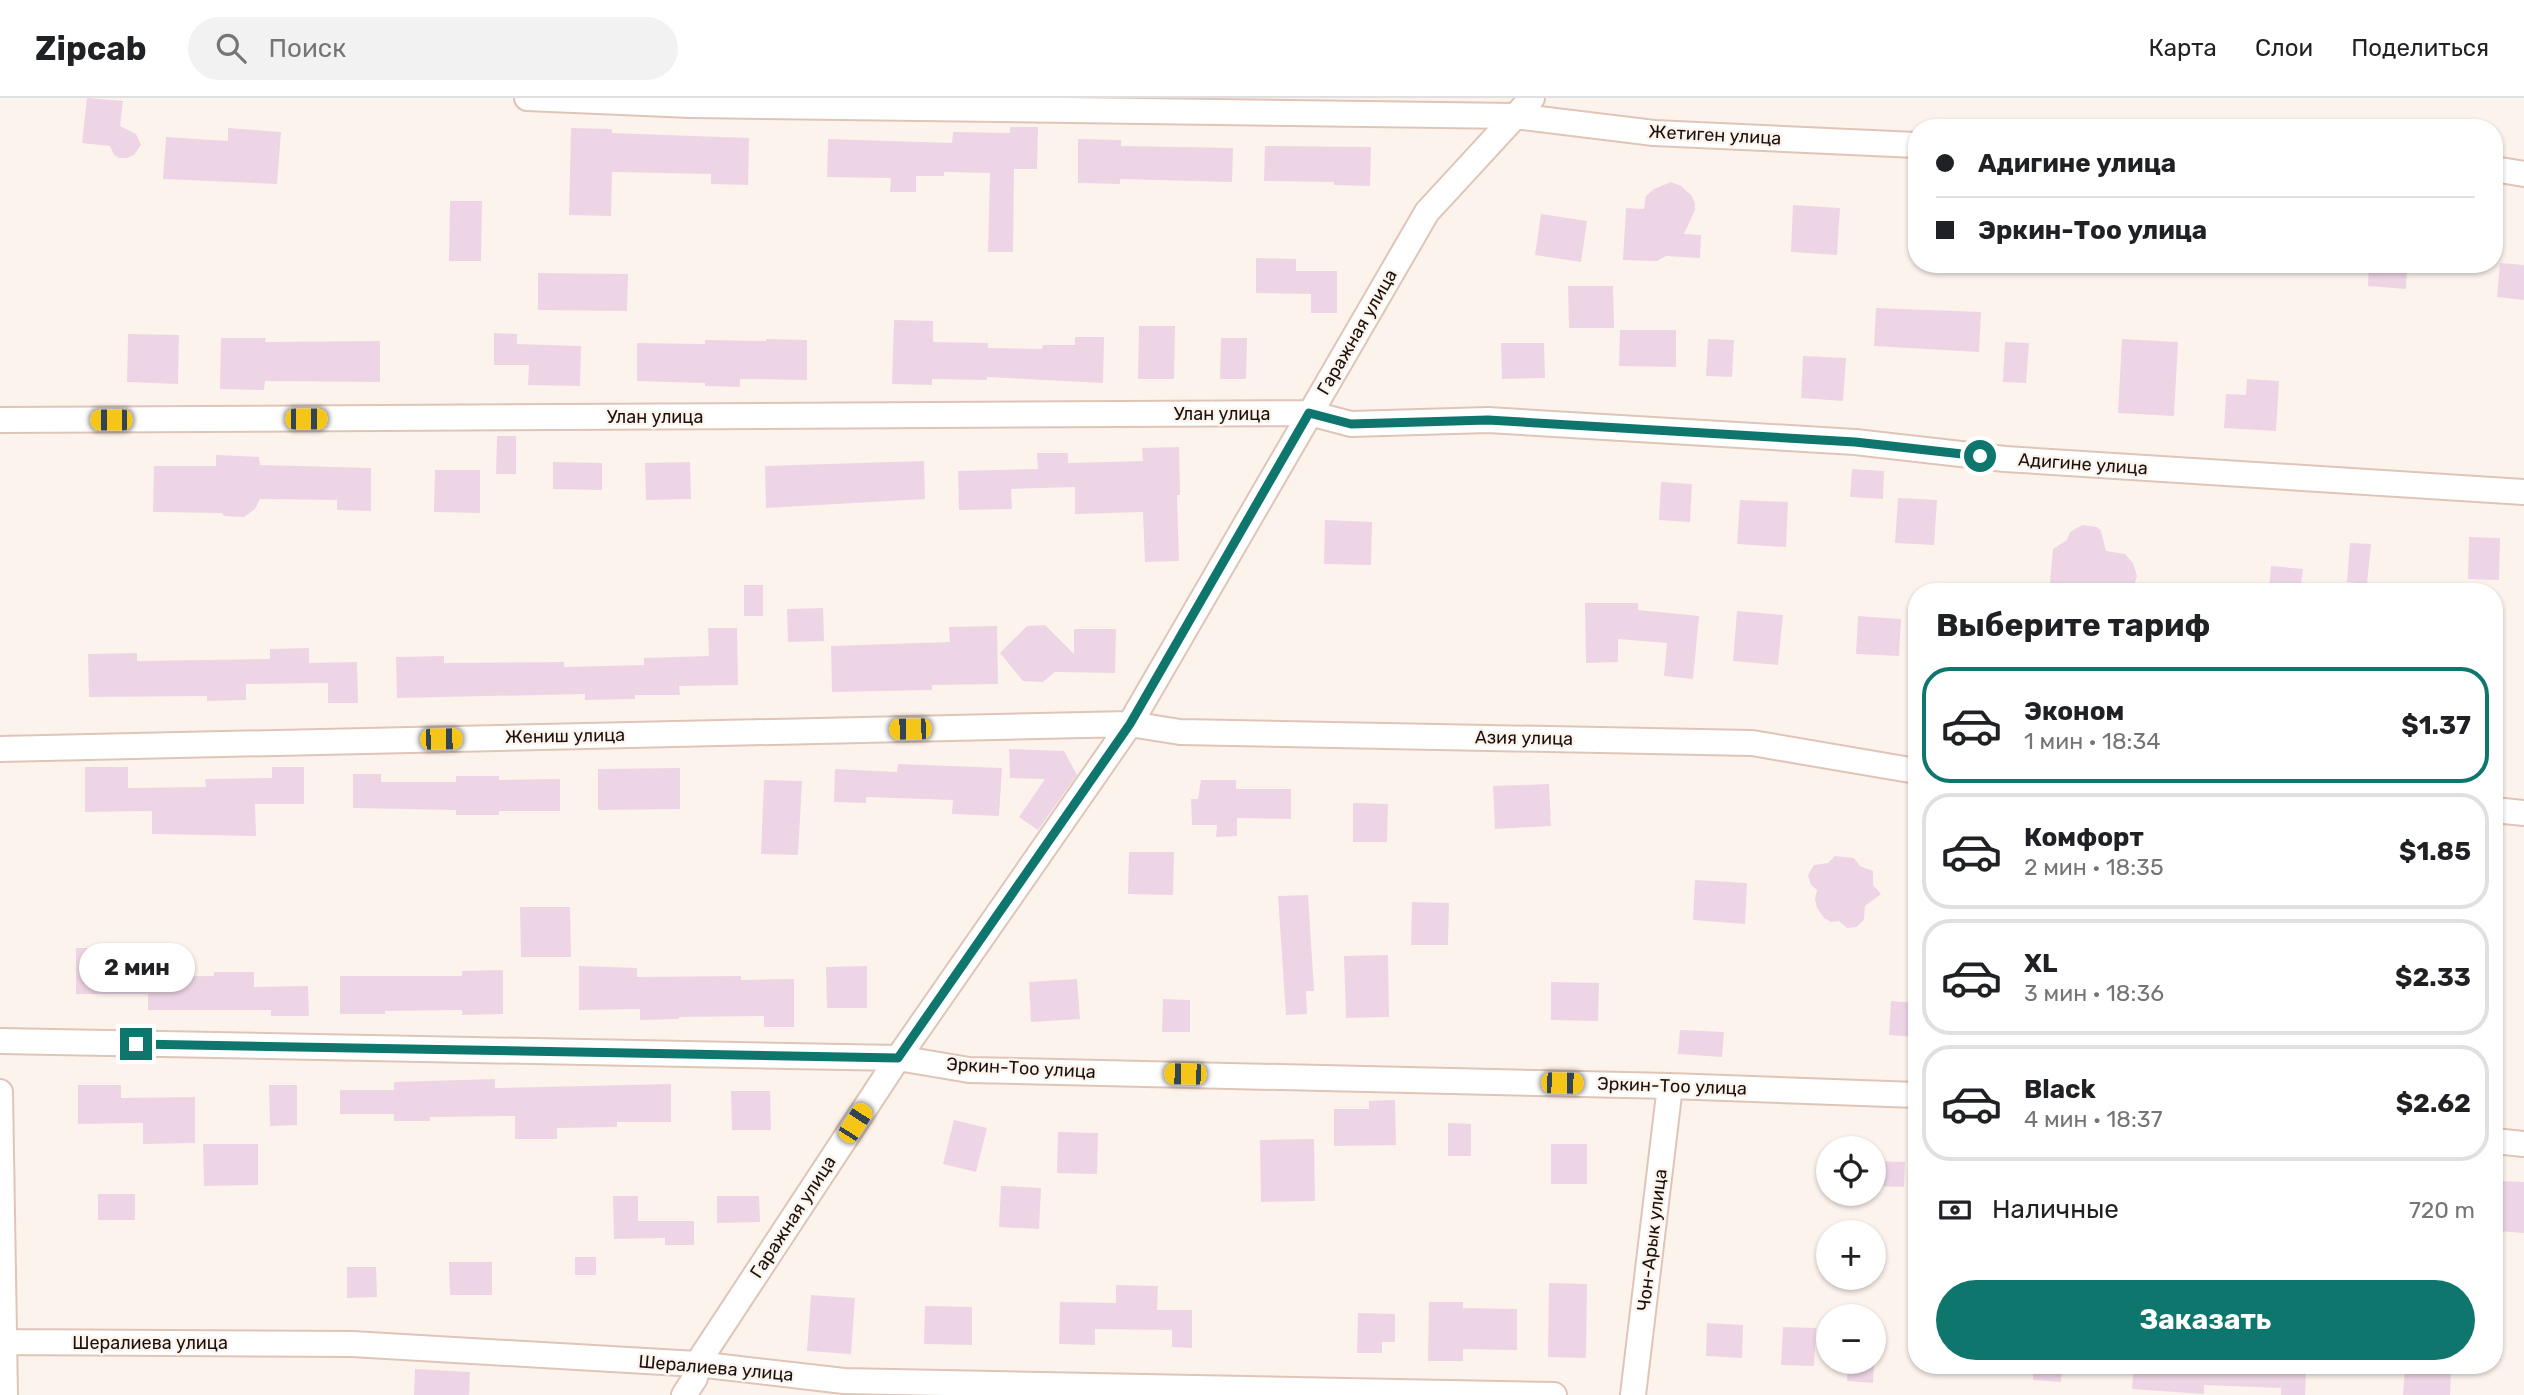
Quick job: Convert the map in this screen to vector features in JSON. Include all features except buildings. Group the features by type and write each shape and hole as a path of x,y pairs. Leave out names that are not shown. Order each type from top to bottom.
{"street":[{"name":"Жетиген улица","path":"527,98 691,105 1523,107 1654,133 1908,145"},
{"name":"Гаражная улица","path":"684,1395 695,1378 697,1364 898,1058 1130,724 1427,212 1523,107"},
{"path":"2503,171 2524,174"},
{"name":"Улан улица","path":"0,420 1309,413"},
{"name":"Адигине улица","path":"1309,413 1351,424 1488,420 1855,442 2005,459 2524,492"},
{"name":"Жениш улица","path":"0,749 1130,724"},
{"name":"Азия улица","path":"1130,724 1180,732 1752,743 1908,771"},
{"path":"2503,811 2524,813"},
{"name":"Эркин-Тоо улица","path":"0,1041 898,1058 969,1070 1670,1086 1908,1095"},
{"name":"Чон-Арык улица","path":"1633,1395 1670,1086"},
{"path":"0,1092 5,1395"},
{"path":"2503,1142 2524,1144"},
{"name":"Шералиева улица","path":"4,1342 352,1344 697,1364 845,1381 959,1389 1554,1395"}],"route":[{"path":"136,1044 898,1058 1130,724 1309,413 1351,424 1488,420 1855,442 1980,456"}]}
